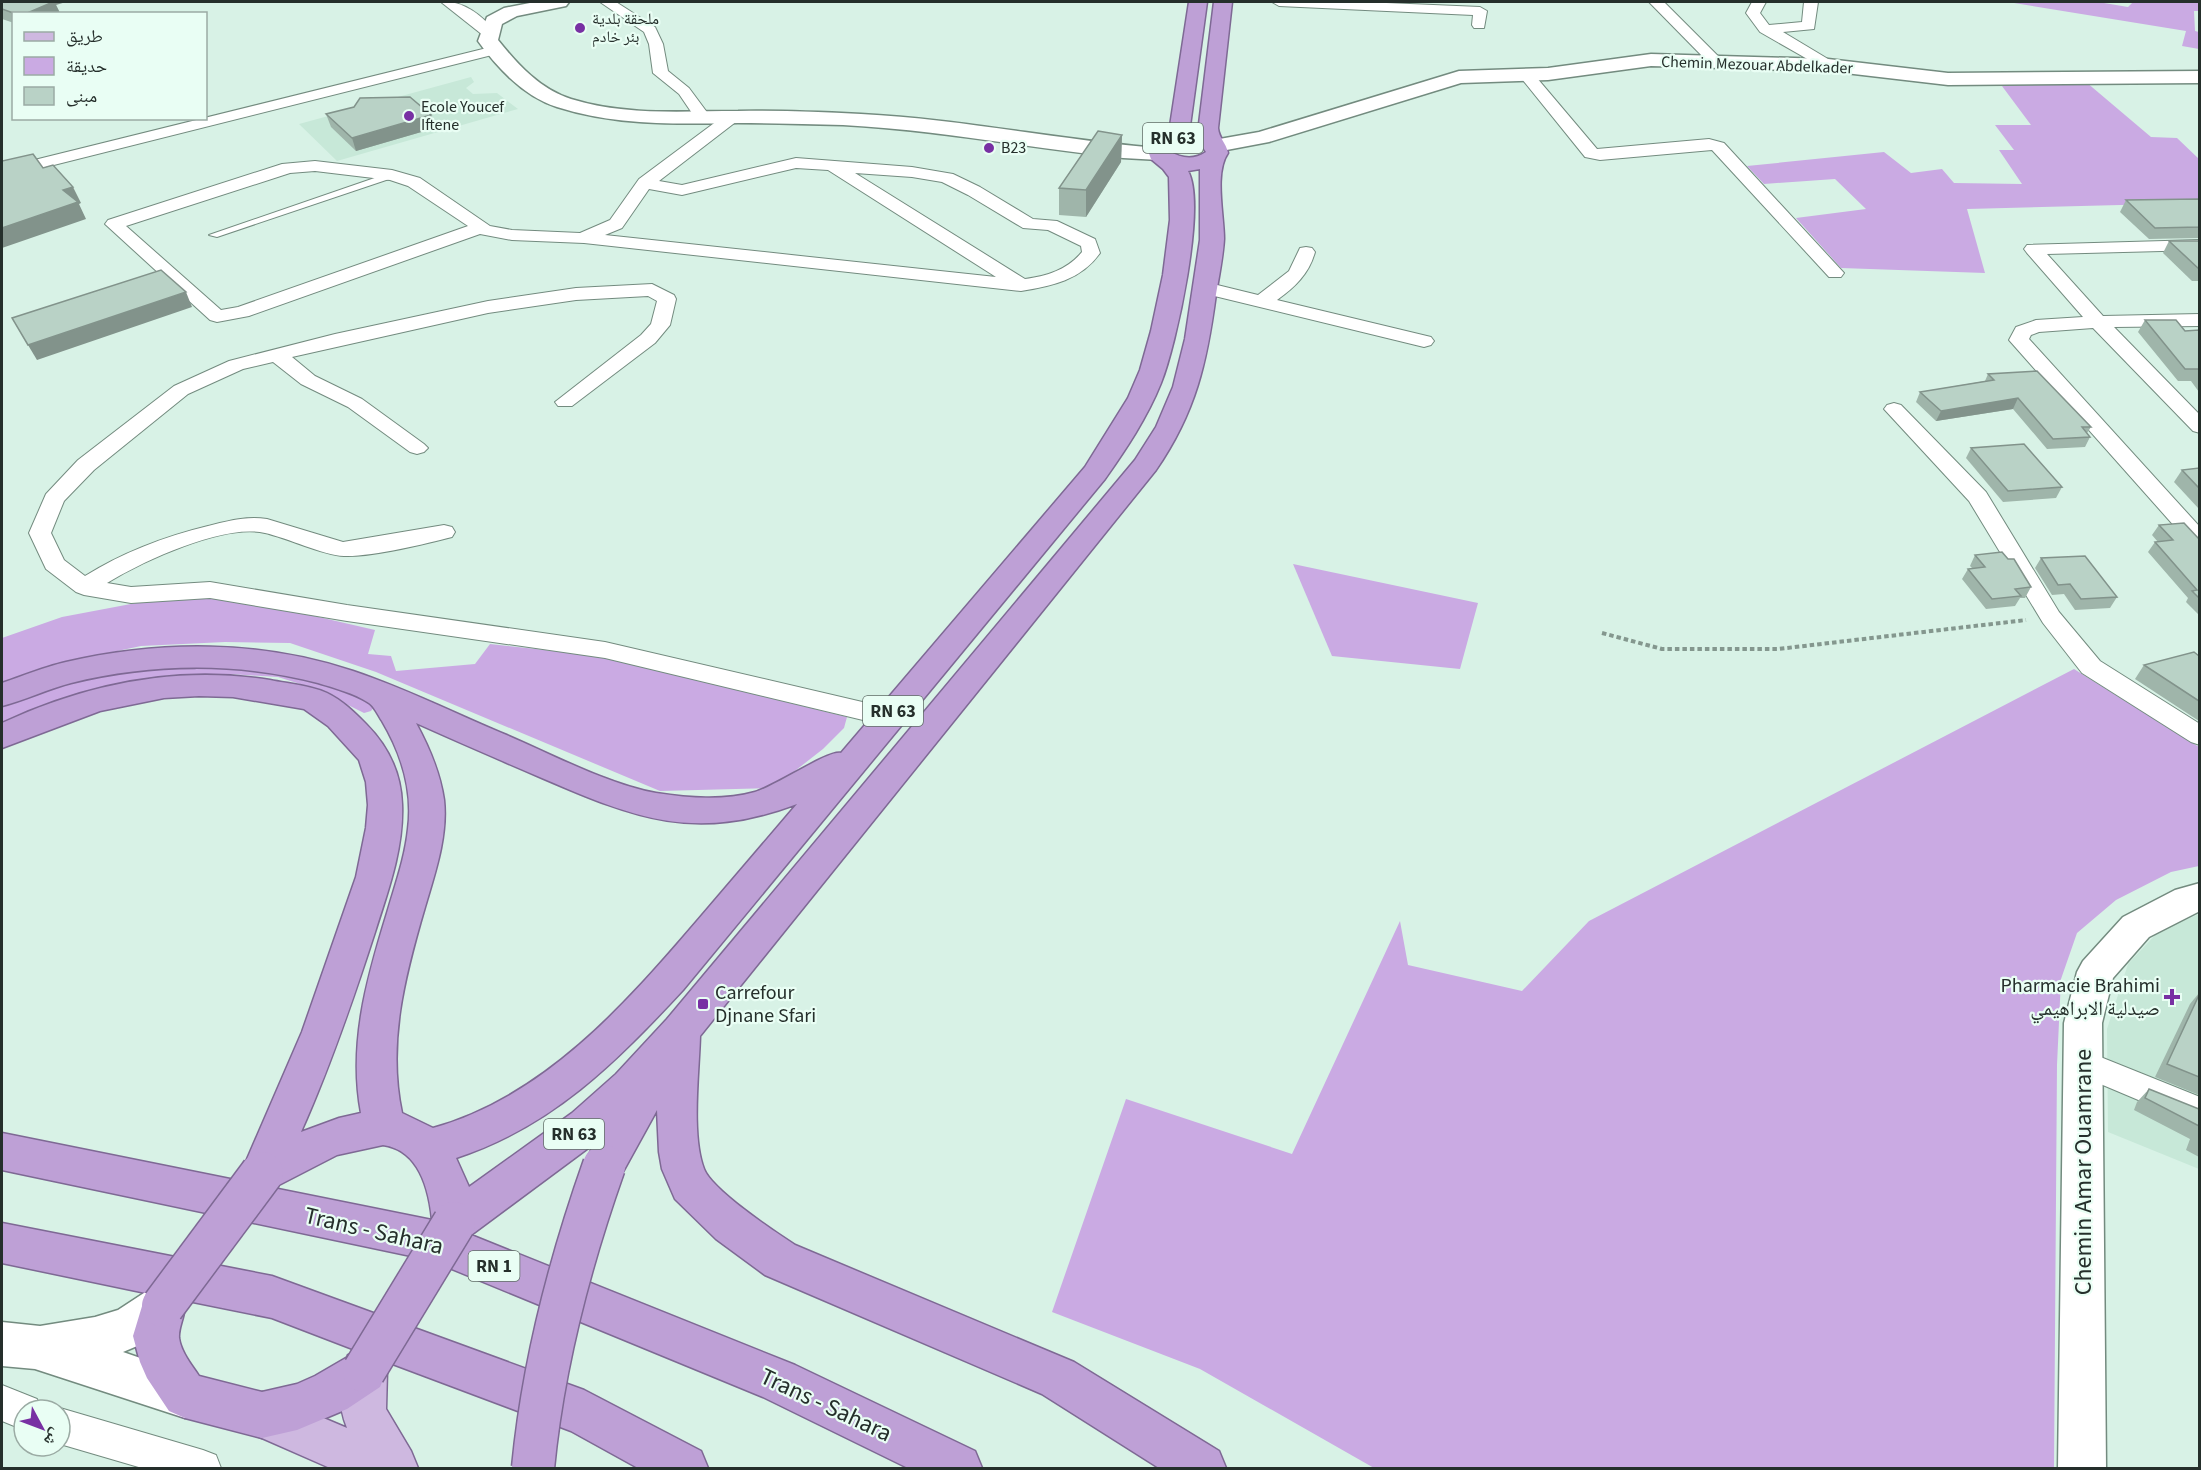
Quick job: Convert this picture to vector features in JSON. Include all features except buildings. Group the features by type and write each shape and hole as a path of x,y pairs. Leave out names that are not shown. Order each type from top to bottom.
{"highway":[{"name":"RN 63","path":"1166,150 1180,126 1198,2"},
{"name":"RN 63","path":"185,1395 262,1416 297,1407 331,1393 364,1371 454,1223 586,1126 630,1086 681,1031 1146,464 1169,427 1186,387 1198,339 1212,240 1210,176 1213,149 1208,128 1223,2"},
{"name":"RN 63","path":"1166,150 1190,164 1213,149"},
{"name":"RN 63","path":"428,1148 480,1131 524,1110 577,1072 621,1031 670,980 1095,473 1122,435 1153,369 1176,259 1183,203 1182,182 1166,150"},
{"path":"2,695 67,673 135,661 211,656 283,663 343,679 624,799 675,810 707,813 748,807 787,795 815,780 879,729"},
{"path":"2,736 31,722 100,699 170,686 243,687 315,701 356,732 376,759 385,790 384,826 375,874 319,1045 295,1105 262,1173 164,1306 156,1336 163,1362 185,1395"},
{"path":"382,696 400,721 415,757 424,790 427,818 420,859 390,963 381,1013 375,1060 377,1093 384,1127"},
{"path":"533,1468 539,1412 554,1331 579,1235 604,1166 681,1031"},
{"path":"681,1031 678,1112 681,1157 688,1182 722,1220 780,1260 1058,1378 1202,1468"},
{"path":"262,1173 307,1148 348,1132 384,1127 406,1134 428,1148 443,1173 452,1197 454,1223"},
{"name":"Trans - Sahara","path":"2,1152 432,1240 779,1381 958,1468"},
{"path":"2,1243 272,1297 584,1413 684,1468"}],"main road":[{"name":"RN 63","path":"364,1371 363,1410 376,1440 394,1468"},
{"name":"RN 63","path":"262,1416 384,1468"}],"street":[{"path":"448,2 465,12 492,41 517,75 541,94 565,104 602,111 704,119 766,117 875,121 960,129 1032,142 1108,151 1166,150"},
{"path":"492,41 494,21 511,12 560,2"},
{"path":"606,2 650,30 656,44 661,73 684,91 704,119"},
{"path":"1280,2 1480,11 1479,25"},
{"path":"1656,2 1714,60"},
{"path":"1759,2 1753,13 1765,29 1828,65"},
{"path":"1765,29 1809,26 1811,2"},
{"path":"207,119 492,41"},
{"name":"Chemin Mezouar Abdelkader","path":"1213,149 1272,135 1459,77 1548,74 1651,60 1828,65 1948,79 2199,77"},
{"path":"1526,74 1591,153 1600,155 1709,144 1718,146 1835,273"},
{"path":"584,238 616,224 645,183 731,118"},
{"path":"2,173 202,120"},
{"path":"480,228 242,312 217,316 114,224 288,168 306,166 392,175 414,182 480,228 512,235 584,238 1021,285 1066,276 1084,263 1091,253 1089,243 1051,225 1029,224 974,191 947,178 912,172 796,163 682,190 645,183"},
{"path":"831,166 1021,285"},
{"path":"2199,244 2033,249 2098,322 2199,427"},
{"path":"1262,301 1294,280 1304,265 1306,252"},
{"path":"1205,288 1424,342"},
{"path":"565,402 648,339 660,325 667,299 652,290 576,294 488,307 236,365 181,390 86,465 54,499 40,533 54,564 84,587 131,594 210,590 347,613 605,650 879,729"},
{"path":"2199,320 2036,326 2023,331 2019,340 2199,540"},
{"path":"276,354 308,380 355,403 417,448"},
{"path":"1894,409 1978,497 2051,617 2091,667 2199,736"},
{"path":"84,587 126,561 174,541 235,526 254,524 267,526 342,549 444,532"},
{"name":"Chemin Amar Ouamrane","path":"2082,1468 2083,1023 2096,972 2136,927 2188,900 2199,897"},
{"path":"2083,1063 2199,1112"},
{"path":"18,1346 87,1342 115,1335 136,1325 164,1306"},
{"path":"18,1346 185,1395"},
{"path":"72,1430 203,1468"}],"lane":[{"path":"214,235 392,175"}],"path":[{"path":"1602,633 1662,649 1778,649 2051,617"}],"shaded area":[{"name":"Ecole Youcef Iftene","path":"471,77 474,82 466,88 473,94 497,93 518,109 337,161 299,124"},
{"path":"2199,914 2199,1169 2108,1132 2107,1029 2128,964 2158,932"}],"green space":[{"path":"2008,2 2098,2 2128,7 2133,2 2199,2 2199,11 2194,11 2195,31 2199,32 2199,49 2182,46 2186,31"},
{"path":"1999,82 2086,82 2151,137 2177,138 2199,159 2199,203 1967,209 1985,273 1841,268 1796,218 1866,209 1835,179 1764,184 1747,166 1884,152 1911,173 1942,169 1954,183 2022,184 1999,150 2014,150 1995,125 2031,125"},
{"path":"1293,564 1478,603 1460,669 1332,656"},
{"path":"208,597 271,606 375,630 368,654 391,656 396,671 475,664 490,644 601,656 847,717 844,728 823,749 773,788 660,791 376,672 290,643 225,642 141,646 61,663 2,686 2,638 62,617 152,600"},
{"path":"202,663 293,674 329,684 358,696 374,707 371,711 364,713 316,689 278,677 230,674 171,675 133,682 29,713 2,727 2,706 51,688 100,676"},
{"path":"2074,669 2199,747 2199,866 2171,872 2116,900 2077,933 2061,979 2057,1065 2054,1468 1374,1468 1200,1369 1052,1312 1126,1099 1292,1154 1400,921 1408,965 1522,991 1589,921"}],"place":[{"name":"ملحقة بلدية بئر خادم","path":"580,28"},
{"name":"Ecole Youcef Iftene","path":"409,116"},
{"name":"B23","path":"989,148"},
{"name":"Pharmacie Brahimi صيدلية الابراهيمي","path":"2172,997"},
{"name":"Carrefour Djnane Sfari","path":"703,1004"}]}
